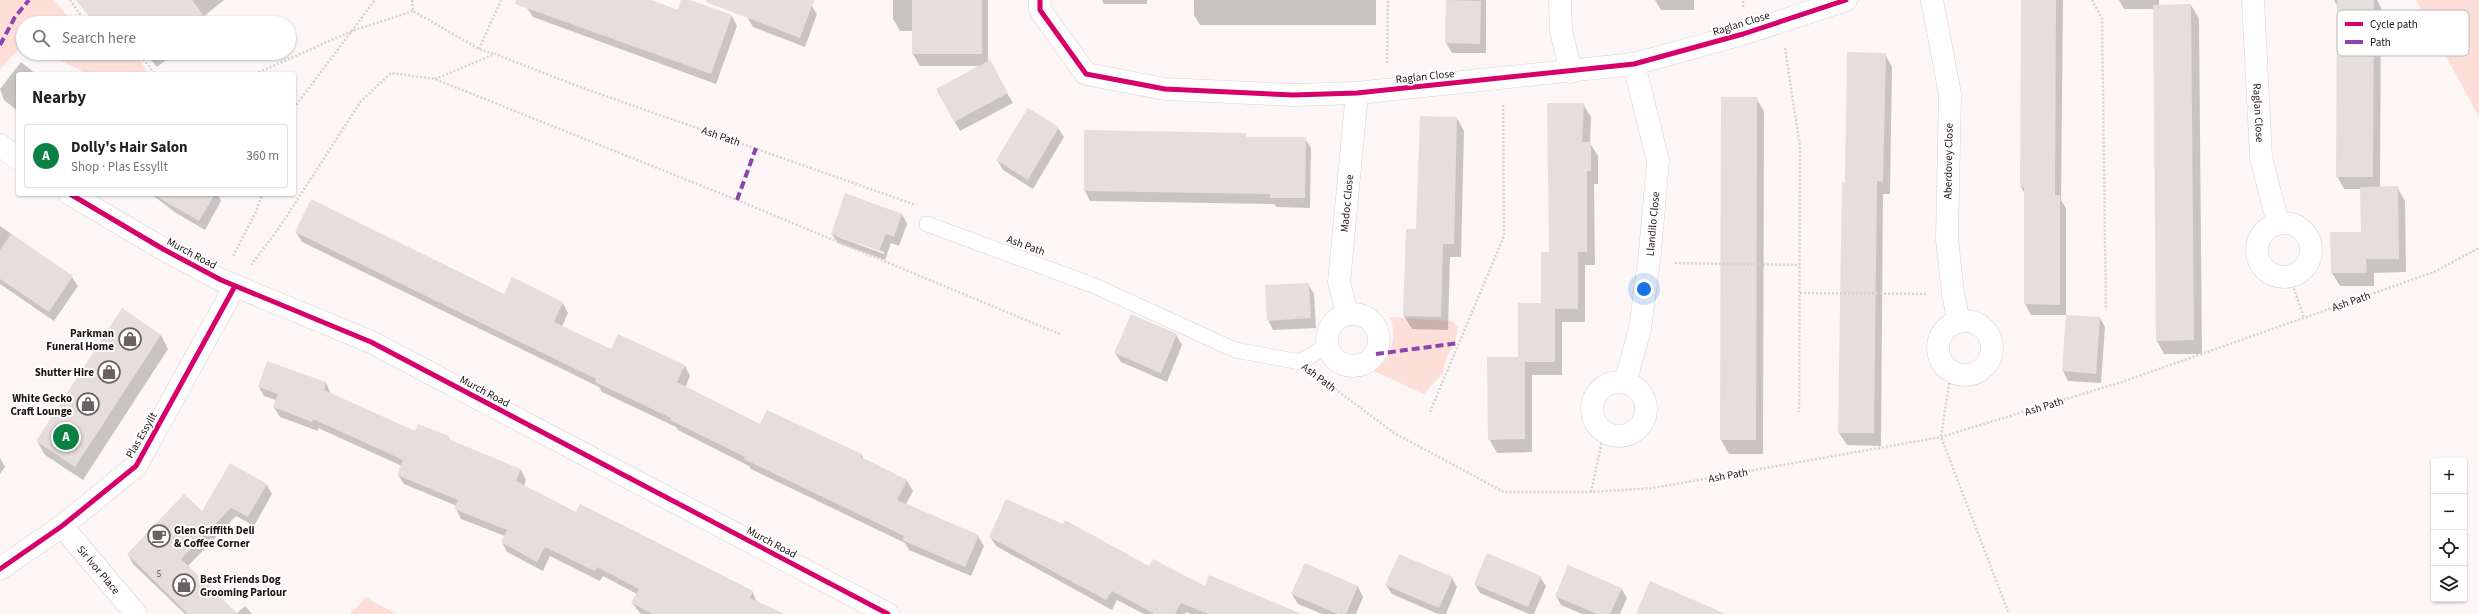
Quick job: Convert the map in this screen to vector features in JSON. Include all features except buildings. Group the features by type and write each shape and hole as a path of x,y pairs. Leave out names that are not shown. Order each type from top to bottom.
{"street":[{"name":"Raglan Close","path":"1040,0 1040,10 1086,74 1165,89 1293,95 1357,93 1571,72 1634,64 1779,22 1846,0"},
{"path":"1560,0 1561,31 1571,72"},
{"name":"Aberdovey Close","path":"1932,0 1950,94 1947,239 1953,294 1959,322"},
{"name":"Raglan Close","path":"2252,0 2261,157 2278,224"},
{"name":"Llandilo Close","path":"1625,383 1640,329 1649,262 1658,162 1634,64"},
{"name":"Madoc Close","path":"1347,313 1340,282 1357,93"},
{"path":"0,145 16,157"},
{"name":"Murch Road","path":"73,196 162,250 228,283 371,342 888,614"},
{"path":"2286,223 2302,230 2310,244 2311,252 2304,268 2290,276 2281,277 2264,269 2257,251 2262,234 2278,224 2286,223"},
{"name":"Plas Essyllt","path":"0,569 62,526 136,466 228,283"},
{"path":"1347,313 1367,317 1379,334 1376,354 1359,366 1338,362 1326,346 1330,325 1347,313"},
{"path":"1959,322 1976,324 1984,329 1992,344 1992,353 1989,361 1976,373 1968,375 1951,371 1942,361 1938,348 1944,332 1959,322"},
{"path":"1625,383 1640,393 1644,401 1644,420 1631,433 1622,436 1604,432 1594,419 1592,411 1594,399 1601,389 1609,384 1625,383"},
{"name":"Sir Ivor Place","path":"62,526 136,614"}],"lane":[{"path":"927,224 1095,286 1235,350 1300,362 1326,346"}],"path":[{"path":"70,0 81,16"},
{"path":"296,105 375,0"},
{"path":"296,56 352,31 413,10 412,0"},
{"path":"479,49 501,0"},
{"path":"1386,90 1388,0"},
{"path":"2092,0 2102,18 2106,310"},
{"path":"1779,22 1787,56 1800,147 1800,412"},
{"path":"435,79 495,54"},
{"path":"144,60 153,72"},
{"path":"260,72 287,60"},
{"path":"228,283 279,228 361,102 391,74 435,79 738,200 1062,334"},
{"path":"1430,412 1504,236 1502,78"},
{"path":"228,283 261,196"},
{"path":"1649,262 1800,265"},
{"path":"2290,276 2304,318"},
{"path":"1800,293 1953,294"},
{"path":"1951,371 1941,437 2009,614"},
{"path":"1590,492 1604,432"}],"shaded area":[{"path":"0,0 54,0 68,16 16,16 16,52 0,69"},
{"path":"2416,0 2479,0 2479,117 2446,56 2469,56 2469,10 2421,10"},
{"path":"60,60 140,60 148,72 83,72"},
{"path":"1389,317 1452,321 1458,327 1443,373 1424,394 1369,369 1384,363 1391,347 1393,341 1393,329"},
{"path":"366,597 396,614 350,614"}],"marked path":[{"path":"0,45 15,17 29,0"},
{"path":"737,200 756,148"},
{"path":"1376,354 1459,343"}],"cycle path":[{"path":"1040,0 1040,10 1086,74 1165,89 1293,95 1357,93 1634,64 1743,34 1846,0"},
{"path":"73,196 163,249 221,280 371,342 888,614"},
{"path":"0,569 62,526 136,466 235,286"}],"place":[{"name":"Parkman Funeral Home","path":"130,339"},
{"name":"Shutter Hire","path":"109,372"},
{"name":"White Gecko Craft Lounge","path":"88,404"},
{"name":"Dolly's Hair Salon","path":"66,437"},
{"name":"Glen Griffith Deli & Coffee Corner","path":"159,536"},
{"name":"Best Friends Dog Grooming Parlour","path":"184,585"}]}
